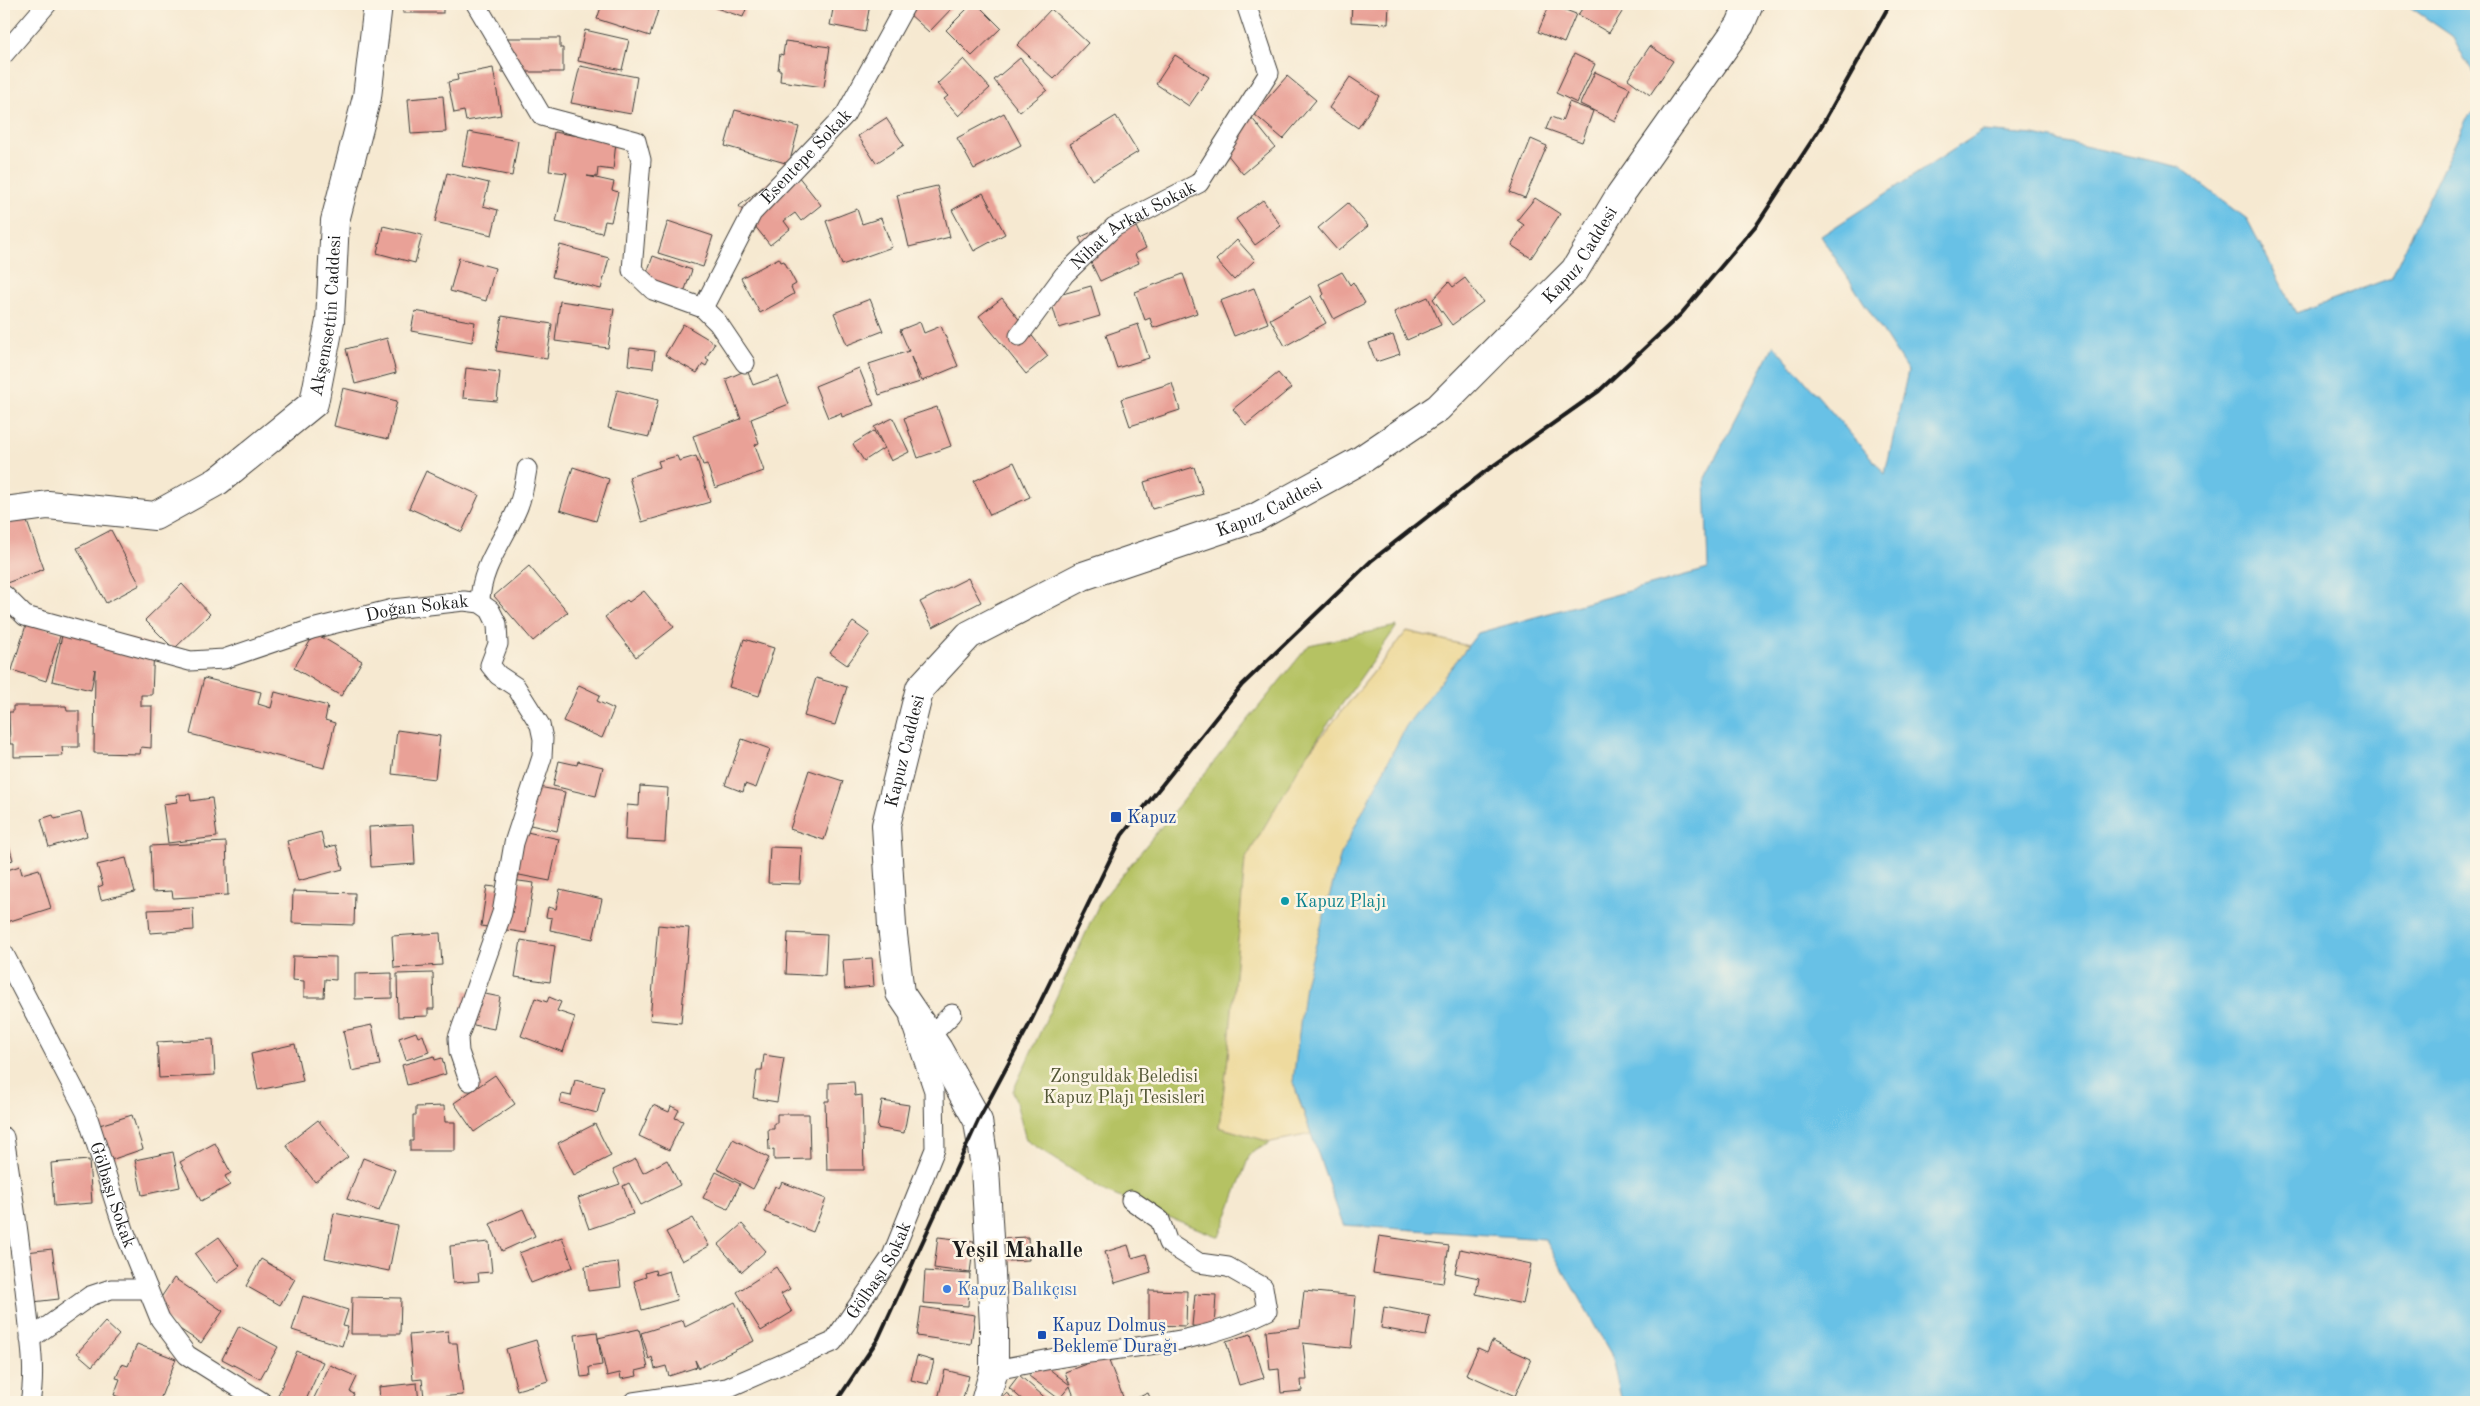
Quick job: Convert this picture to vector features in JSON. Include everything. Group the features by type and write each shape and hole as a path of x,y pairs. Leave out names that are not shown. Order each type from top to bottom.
{"main road":[{"name":"Akşemsettin Caddesi","path":"4,511 48,505 155,516 218,482 314,404 330,321 334,221 367,97 378,4"},
{"name":"Kapuz Caddesi","path":"900,993 892,926 886,825 920,688 969,636 1083,576 1255,518 1361,460 1438,408 1575,270 1620,195 1740,25 1749,4"},
{"path":"900,993 929,1037 978,1121 984,1168 994,1370 985,1402"}],"street":[{"path":"4,54 47,4"},
{"path":"476,4 542,116 636,141 640,160 632,270 654,290 703,308 718,323 745,363"},
{"name":"Esentepe Sokak","path":"703,308 752,214 845,115 906,4"},
{"name":"Nihat Arkat Sokak","path":"1019,336 1064,275 1114,227 1199,183 1269,73 1246,4"},
{"path":"480,603 480,587 484,573 518,507 527,469"},
{"name":"Doğan Sokak","path":"4,596 25,616 190,661 224,659 312,629 393,609 464,601 480,603 490,610 497,624 498,644 490,665 498,674 516,687 540,725 543,739 542,757 514,843 502,913 458,1038 459,1052 469,1082"},
{"name":"Gölbaşı Sokak","path":"4,954 86,1112 124,1230 160,1319 187,1355 262,1402"},
{"name":"Gölbaşı Sokak","path":"634,1402 727,1388 833,1342 892,1256 935,1149 934,1091 900,993"},
{"path":"929,1037 952,1014"},
{"path":"4,1137 20,1240 30,1339 32,1373 30,1402"},
{"path":"994,1370 1078,1354 1178,1342 1243,1323 1267,1311 1264,1287 1228,1267 1199,1263 1168,1244 1160,1220 1131,1200"},
{"path":"30,1339 90,1296 110,1290 148,1289"}],"green space":[{"name":"Zonguldak Beledisi Kapuz Plajı Tesisleri","path":"1397,626 1307,754 1245,860 1228,1058 1219,1127 1271,1142 1250,1154 1219,1237 1106,1192 1026,1140 1013,1091 1100,902 1309,645"}],"sand":[{"name":"Kapuz Plajı","path":"1407,631 1468,646 1430,695 1293,1082 1311,1134 1271,1142 1219,1127 1228,1058 1245,860 1307,754"}],"water":[{"path":"2410,4 2476,4 2476,76 2464,59 2452,36 2410,7"},
{"path":"2476,109 2476,1402 1622,1402 1611,1354 1545,1239 1343,1225 1293,1082 1305,984 1341,854 1406,726 1478,633 1708,569 1705,478 1774,345 1885,474 1908,371 1821,236 1982,131 2034,135 2179,167 2247,219 2296,313 2391,278 2467,118"}],"building":[{"path":"403,4 443,4 443,13 403,13"},
{"path":"602,4 637,4 658,10 650,36 597,19"},
{"path":"704,4 748,4 743,17"},
{"path":"834,4 870,4 865,32 830,25"},
{"path":"898,4 956,4 929,32"},
{"path":"972,4 977,4 1001,28 972,56 946,30"},
{"path":"1352,4 1389,4 1388,24 1351,22"},
{"path":"1550,4 1576,14 1564,43 1538,32"},
{"path":"1585,4 1627,4 1609,33 1578,15"},
{"path":"1051,9 1088,43 1054,79 1017,45"},
{"path":"585,30 629,40 622,70 578,61"},
{"path":"502,38 560,38 560,48 563,48 563,72 502,72"},
{"path":"785,41 830,47 824,87 780,81 781,70 778,70 780,54 783,55"},
{"path":"1650,46 1673,61 1650,95 1628,79"},
{"path":"1574,54 1595,64 1577,103 1556,93"},
{"path":"1175,55 1209,77 1189,106 1156,84"},
{"path":"1020,58 1047,90 1020,112 994,80"},
{"path":"964,59 990,88 959,116 944,99 948,96 937,84"},
{"path":"580,66 637,77 631,114 571,103"},
{"path":"493,68 501,115 466,121 464,111 454,113 448,82 458,80 457,75"},
{"path":"1595,72 1630,88 1615,121 1580,104"},
{"path":"1287,76 1316,100 1283,139 1254,114"},
{"path":"1350,77 1379,96 1358,128 1329,108"},
{"path":"443,96 446,132 411,134 408,99"},
{"path":"1569,102 1593,111 1582,142 1546,129 1551,117 1562,121"},
{"path":"735,110 799,127 789,164 725,146"},
{"path":"1004,113 1021,145 974,169 957,138"},
{"path":"1116,116 1138,152 1092,180 1070,144"},
{"path":"1251,117 1275,147 1243,174 1219,144"},
{"path":"886,118 904,145 876,163 858,136"},
{"path":"469,132 518,141 512,176 462,166"},
{"path":"554,132 616,142 613,170 598,168 597,177 587,176 614,182 612,190 618,192 611,222 605,221 602,233 556,222 567,173 549,171"},
{"path":"1531,139 1547,146 1525,198 1510,192"},
{"path":"790,166 821,205 801,221 795,213 784,221 790,229 770,245 739,206"},
{"path":"447,173 489,183 483,206 498,210 492,235 435,222"},
{"path":"937,186 950,237 909,247 897,195"},
{"path":"983,193 1005,234 974,251 952,210"},
{"path":"1535,198 1560,214 1531,258 1511,245 1524,225 1517,220"},
{"path":"1263,200 1281,226 1255,245 1236,219"},
{"path":"1348,203 1368,226 1338,251 1318,228"},
{"path":"857,209 862,224 881,218 892,247 842,265 826,221"},
{"path":"1130,214 1146,248 1135,254 1139,263 1100,281 1079,238"},
{"path":"668,221 713,236 703,267 658,253"},
{"path":"383,226 422,235 415,263 377,253"},
{"path":"1237,240 1255,260 1234,280 1216,260"},
{"path":"560,245 609,258 601,289 552,277"},
{"path":"653,256 692,270 683,295 644,281"},
{"path":"459,258 495,268 486,301 450,291"},
{"path":"779,258 781,262 784,261 796,284 791,287 794,294 760,313 741,278"},
{"path":"1342,272 1350,285 1353,282 1365,303 1334,319 1322,296 1324,294 1319,284"},
{"path":"1183,274 1197,313 1153,328 1150,318 1145,320 1135,292"},
{"path":"1465,278 1483,302 1452,325 1433,299 1449,282 1453,287"},
{"path":"1091,286 1100,316 1059,328 1048,291 1059,295"},
{"path":"1254,288 1268,323 1234,336 1220,301"},
{"path":"1311,296 1326,323 1285,346 1270,319"},
{"path":"1428,297 1441,325 1407,340 1394,312"},
{"path":"1002,298 1048,356 1026,374 979,316"},
{"path":"870,299 883,331 847,345 834,313"},
{"path":"560,301 614,309 608,348 555,341"},
{"path":"415,311 475,322 472,342 411,331"},
{"path":"502,316 552,324 547,359 496,351"},
{"path":"920,322 924,333 941,326 958,366 922,381 911,357 920,382 879,395 869,364 909,351 900,330"},
{"path":"683,324 715,343 706,358 709,360 706,366 703,364 697,373 665,355"},
{"path":"1138,324 1149,358 1117,368 1106,335"},
{"path":"1393,335 1400,354 1376,362 1369,343"},
{"path":"387,338 396,373 355,384 346,349"},
{"path":"630,348 655,351 653,368 628,365"},
{"path":"466,368 500,372 497,401 463,398"},
{"path":"859,368 874,405 842,417 841,413 828,418 815,386"},
{"path":"747,370 753,385 778,376 789,404 751,419 759,443 755,445 764,471 715,488 707,464 703,465 693,436 741,419 726,379"},
{"path":"1278,373 1291,388 1246,425 1233,409"},
{"path":"1172,383 1180,410 1130,426 1121,399"},
{"path":"343,388 397,401 388,439 334,426"},
{"path":"617,390 658,400 649,437 608,428"},
{"path":"937,407 951,446 918,458 904,418"},
{"path":"893,418 909,452 891,461 874,427"},
{"path":"874,431 884,448 864,461 853,444"},
{"path":"677,456 679,461 696,456 710,502 642,522 629,477 660,467 658,461"},
{"path":"1014,462 1030,497 990,515 974,481"},
{"path":"573,467 609,479 596,521 560,510"},
{"path":"1194,467 1203,494 1152,509 1144,482"},
{"path":"426,471 479,495 462,532 409,508"},
{"path":"25,516 44,569 4,584 4,523"},
{"path":"111,530 140,585 106,603 77,548"},
{"path":"529,566 568,612 533,641 494,596"},
{"path":"968,578 981,602 933,627 920,602"},
{"path":"182,584 210,614 174,649 145,620"},
{"path":"644,591 674,627 636,657 605,617 627,600 629,602"},
{"path":"27,622 61,633 46,681 12,670"},
{"path":"65,622 154,645 152,695 141,695 141,706 152,706 151,748 141,747 140,754 94,753 95,669 91,690 52,681"},
{"path":"853,622 870,634 847,665 830,653"},
{"path":"315,633 362,661 341,696 294,668"},
{"path":"744,639 774,648 759,696 729,687"},
{"path":"204,678 261,692 258,704 271,708 275,692 328,706 325,720 335,723 324,768 190,734"},
{"path":"816,678 847,687 835,725 804,716"},
{"path":"579,685 600,695 597,701 614,709 602,738 563,721"},
{"path":"13,706 66,706 67,711 79,711 79,747 62,747 63,756 14,757 14,744 10,744 9,712 13,712"},
{"path":"397,730 440,736 435,779 392,774"},
{"path":"742,739 770,749 756,788 745,784 743,792 725,785"},
{"path":"559,761 577,765 578,761 603,767 596,796 553,786"},
{"path":"809,770 843,781 824,840 790,829"},
{"path":"534,786 565,792 557,831 526,824"},
{"path":"640,786 668,788 665,842 625,840 627,805 639,806"},
{"path":"190,794 191,801 212,798 217,837 168,843 163,804 177,802 176,795"},
{"path":"81,812 87,836 49,847 41,819 53,815 55,819"},
{"path":"413,825 415,864 371,867 369,827"},
{"path":"4,829 13,860 4,863"},
{"path":"513,829 559,839 550,881 504,872"},
{"path":"321,832 325,848 336,845 343,869 298,881 287,841"},
{"path":"226,842 228,895 173,898 172,891 152,892 150,846"},
{"path":"770,847 802,848 800,884 768,883"},
{"path":"126,858 135,892 101,900 98,887 103,885 97,865"},
{"path":"20,866 22,874 39,869 51,908 4,923 4,871"},
{"path":"504,879 534,883 526,933 481,926 487,886 503,888"},
{"path":"560,889 602,899 593,939 550,930 552,918 546,917 548,907 556,909"},
{"path":"293,891 355,893 354,925 292,923"},
{"path":"193,908 194,930 150,933 148,910"},
{"path":"658,925 689,928 681,1023 650,1020"},
{"path":"440,933 442,965 394,968 392,936"},
{"path":"788,933 827,935 825,976 786,974"},
{"path":"521,940 555,946 550,982 515,977"},
{"path":"293,956 336,957 336,980 325,979 324,997 304,997 304,981 292,980"},
{"path":"872,958 874,986 845,989 843,960"},
{"path":"392,973 392,998 355,999 355,974"},
{"path":"433,973 434,1009 428,1009 428,1016 398,1017 397,974"},
{"path":"465,990 500,997 494,1029 459,1022"},
{"path":"549,997 561,1002 557,1011 575,1017 563,1052 521,1036 535,998 547,1002"},
{"path":"372,1025 380,1065 352,1071 343,1031"},
{"path":"416,1032 418,1037 423,1035 429,1052 406,1060 399,1038"},
{"path":"213,1039 215,1075 159,1078 157,1042"},
{"path":"295,1044 303,1081 258,1090 251,1054"},
{"path":"764,1055 784,1058 777,1102 753,1098 757,1070 762,1070"},
{"path":"434,1056 435,1060 442,1058 446,1074 407,1085 402,1065"},
{"path":"495,1075 515,1104 474,1132 454,1103"},
{"path":"575,1080 604,1087 597,1113 560,1103 562,1094 571,1096"},
{"path":"854,1082 855,1096 862,1095 864,1170 827,1170 825,1101 829,1101 829,1083"},
{"path":"882,1101 909,1105 904,1133 877,1128"},
{"path":"653,1105 669,1112 671,1106 679,1110 675,1118 683,1121 669,1150 639,1136"},
{"path":"444,1106 445,1122 455,1122 455,1151 410,1151 410,1141 413,1141 413,1115 416,1115 416,1107"},
{"path":"777,1114 809,1114 810,1159 774,1160 774,1149 769,1150 768,1129 774,1129 774,1123 777,1123"},
{"path":"132,1115 143,1149 105,1162 93,1127"},
{"path":"318,1120 348,1157 315,1182 286,1145"},
{"path":"595,1124 611,1156 574,1175 558,1143"},
{"path":"733,1139 769,1158 753,1189 717,1169"},
{"path":"215,1143 231,1173 225,1176 230,1185 201,1201 180,1162"},
{"path":"173,1152 180,1187 142,1195 135,1160"},
{"path":"363,1158 395,1170 379,1211 347,1199"},
{"path":"636,1159 643,1173 667,1160 680,1185 641,1205 629,1183 623,1186 633,1214 589,1229 578,1198 620,1184 613,1170"},
{"path":"89,1160 92,1203 54,1206 51,1163"},
{"path":"716,1172 740,1184 728,1209 703,1198"},
{"path":"782,1182 826,1199 813,1232 764,1212 775,1186 779,1188"},
{"path":"523,1209 535,1236 502,1251 490,1224"},
{"path":"334,1213 398,1226 389,1271 325,1258"},
{"path":"693,1218 709,1246 682,1261 666,1232"},
{"path":"742,1224 766,1251 742,1272 718,1245"},
{"path":"1379,1236 1449,1246 1443,1283 1373,1273"},
{"path":"219,1237 240,1266 216,1283 195,1254"},
{"path":"562,1237 573,1267 531,1283 519,1253"},
{"path":"938,1237 974,1241 970,1273 934,1268"},
{"path":"1028,1237 1029,1260 1006,1261 1005,1238"},
{"path":"489,1242 492,1272 478,1273 479,1281 453,1283 450,1246"},
{"path":"1128,1245 1132,1258 1146,1254 1151,1272 1115,1283 1105,1252"},
{"path":"52,1249 59,1299 24,1303 18,1253"},
{"path":"1460,1249 1531,1264 1523,1304 1476,1294 1479,1278 1455,1273"},
{"path":"261,1259 295,1279 280,1305 246,1286"},
{"path":"618,1262 621,1287 588,1291 585,1266"},
{"path":"776,1267 790,1289 781,1294 792,1312 761,1331 737,1292"},
{"path":"655,1270 656,1275 669,1271 677,1300 642,1310 634,1281 646,1277 645,1273"},
{"name":"Kapuz Balıkçısı","path":"925,1271 970,1274 968,1306 923,1303"},
{"path":"174,1278 223,1311 201,1343 152,1311"},
{"path":"1149,1290 1187,1291 1186,1326 1149,1325"},
{"path":"1304,1291 1356,1296 1351,1348 1303,1343 1307,1380 1301,1380 1302,1391 1281,1393 1279,1369 1270,1370 1266,1331 1300,1327"},
{"path":"1195,1294 1216,1295 1214,1328 1192,1326"},
{"path":"303,1296 348,1310 343,1326 348,1327 342,1346 292,1330"},
{"path":"352,1297 401,1298 400,1334 351,1334"},
{"path":"735,1302 754,1341 699,1368 695,1360 697,1367 669,1376 666,1366 655,1369 652,1357 649,1359 641,1333 683,1320 685,1327"},
{"path":"921,1307 975,1315 971,1344 917,1336"},
{"path":"1384,1307 1430,1316 1426,1336 1381,1328"},
{"path":"105,1322 119,1335 92,1366 77,1353"},
{"path":"239,1326 278,1347 260,1379 222,1359"},
{"path":"639,1329 648,1368 636,1371 637,1376 621,1379 620,1373 607,1376 598,1338"},
{"path":"448,1331 449,1343 457,1343 463,1395 424,1398 422,1379 413,1380 409,1335"},
{"path":"597,1332 602,1365 589,1367 590,1376 581,1377 575,1335"},
{"path":"1251,1334 1264,1378 1239,1385 1226,1341"},
{"path":"536,1340 548,1381 517,1390 506,1349"},
{"path":"1492,1341 1531,1359 1515,1396 1466,1374 1478,1348 1487,1352"},
{"path":"137,1344 176,1359 159,1402 131,1402 114,1395 120,1379 116,1378 122,1364 128,1366"},
{"path":"297,1351 323,1362 305,1402 275,1402"},
{"path":"917,1356 934,1361 928,1384 911,1380"},
{"path":"1107,1356 1125,1402 1076,1402 1070,1386 1059,1399 1029,1376 1040,1362 1070,1385 1065,1372"},
{"path":"330,1365 357,1377 350,1392 354,1394 350,1402 312,1402"},
{"path":"945,1370 969,1376 962,1402 938,1399"},
{"path":"1019,1375 1050,1402 1025,1402 1009,1388"},
{"path":"417,1383 419,1402 380,1402 379,1387"},
{"path":"1006,1393 1018,1402 998,1402"},
{"path":"1148,1393 1152,1402 1128,1402"},
{"path":"1353,1399 1353,1402 1309,1402 1309,1400"}],"railway":[{"path":"836,1402 878,1339 978,1121 1029,1025 1122,835 1242,685 1371,561 1483,473 1599,391 1681,314 1758,223 1822,125 1890,4"}],"place":[{"name":"Kapuz","path":"1116,817"},
{"name":"Kapuz Plajı","path":"1285,901"},
{"name":"Kapuz Balıkçısı","path":"947,1289"},
{"name":"Kapuz Dolmuş Bekleme Durağı","path":"1042,1335"}],"district":[{"name":"Yeşil Mahalle","path":"1017,1249"}]}
